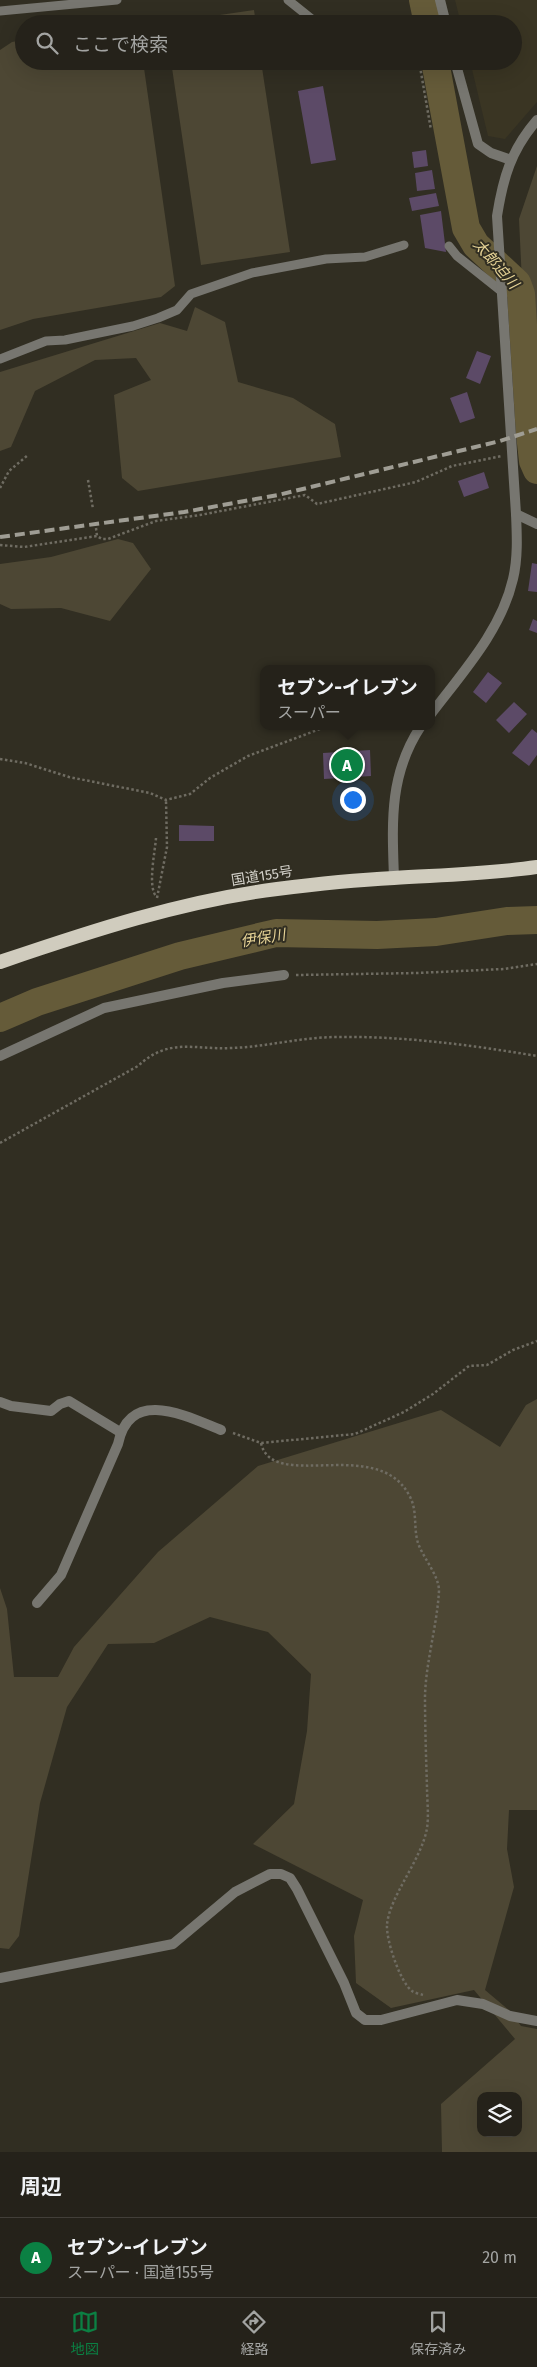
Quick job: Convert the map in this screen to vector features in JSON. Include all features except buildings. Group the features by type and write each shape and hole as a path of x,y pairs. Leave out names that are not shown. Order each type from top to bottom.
{"highway":[{"name":"国道155号","path":"0,962 93,930 159,904 276,889 394,878 493,874 537,867"}],"street":[{"path":"440,0 444,15"},
{"path":"457,70 478,144 491,153 511,160"},
{"path":"435,709 488,637 504,606 513,579 517,548 516,514 497,216 502,181 511,160 537,120"},
{"path":"516,514 537,524"},
{"path":"394,878 392,825 395,785 408,746 419,730"},
{"path":"0,1056 104,1008 223,983 284,975"},
{"path":"0,1402 10,1406 51,1411 60,1404 70,1401 120,1432"},
{"path":"37,1603 62,1575 118,1444 120,1432 131,1419 144,1411 176,1412 221,1430"},
{"path":"0,1978 173,1944 235,1892 270,1874 281,1874 290,1878 297,1890 344,1983 356,2013 365,2020 382,2020 457,2000 483,2004 510,2016 537,2021"}],"lane":[{"path":"0,11 117,0"},
{"path":"288,0 307,15"},
{"path":"0,359 46,341 65,340 133,326 158,318 177,310 191,294 252,273 326,260 365,257 404,245"},
{"path":"449,246 458,256 501,291"}],"path":[{"path":"421,70 431,130"},
{"path":"0,545 24,546 97,536 102,539 156,521 209,514 305,495 317,504 416,482 452,466 513,454"},
{"path":"0,488 9,471 28,455"},
{"path":"88,480 93,509"},
{"path":"96,528 97,536"},
{"path":"0,759 25,763 69,777 150,793 166,800 190,794 210,778 248,756 317,730"},
{"path":"159,904 167,847 166,800"},
{"path":"156,838 152,883 154,895 159,904"},
{"path":"284,975 417,973 504,968 537,964"},
{"path":"0,1143 138,1066 148,1056 177,1046 232,1048 344,1037 425,1040 537,1056"},
{"path":"221,1430 261,1443 355,1434 404,1412 433,1394 469,1366 486,1365 513,1350 537,1341"},
{"path":"261,1443 263,1449 281,1463 294,1466 356,1464 374,1467 390,1474 409,1495 414,1507 418,1544 438,1585 425,1695 427,1830 389,1914 387,1925 392,1952 406,1984 413,1992 431,1996"}],"shaded area":[{"path":"455,0 537,0 537,102 505,139 488,136 472,70 522,70 522,15 459,15"},
{"path":"254,10 255,15 220,15"},
{"path":"15,42 15,70 144,70 175,286 161,297 33,319 0,330 0,50"},
{"path":"172,70 262,70 290,252 201,265"},
{"path":"537,166 537,363 523,303 519,219"},
{"path":"195,307 225,322 238,382 293,398 335,424 341,457 138,491 122,478 114,395 151,380 136,358 95,360 35,391 11,447 0,451 0,372 160,323 187,331"},
{"path":"118,539 133,543 151,569 110,621 61,608 11,609 0,604 0,564 51,557"},
{"path":"537,1399 537,1810 509,1810 507,1849 514,1887 485,1990 510,2011 521,2026 537,2029 537,2152 442,2152 441,2104 515,2039 474,1990 391,2008 356,1983 354,1936 363,1900 253,1844 294,1804 307,1731 311,1674 268,1632 210,1617 154,1643 108,1644 67,1707 40,1803 19,1936 9,1949 0,1948 0,1588 7,1609 14,1677 58,1677 74,1647 158,1552 258,1466 441,1410 500,1447 526,1405"}],"waterway":[{"name":"太郎迫川","path":"423,0 426,15"},
{"name":"太郎迫川","path":"437,70 466,228 476,245 517,283 521,294 530,434 533,461 537,470"},
{"name":"伊保川","path":"0,1018 37,1002 180,956 276,933 377,935 436,932 507,921 537,920"}],"railway":[{"path":"0,537 184,512 278,495 500,441 537,429"}],"place":[{"name":"セブン-イレブン","path":"347,765"}]}
